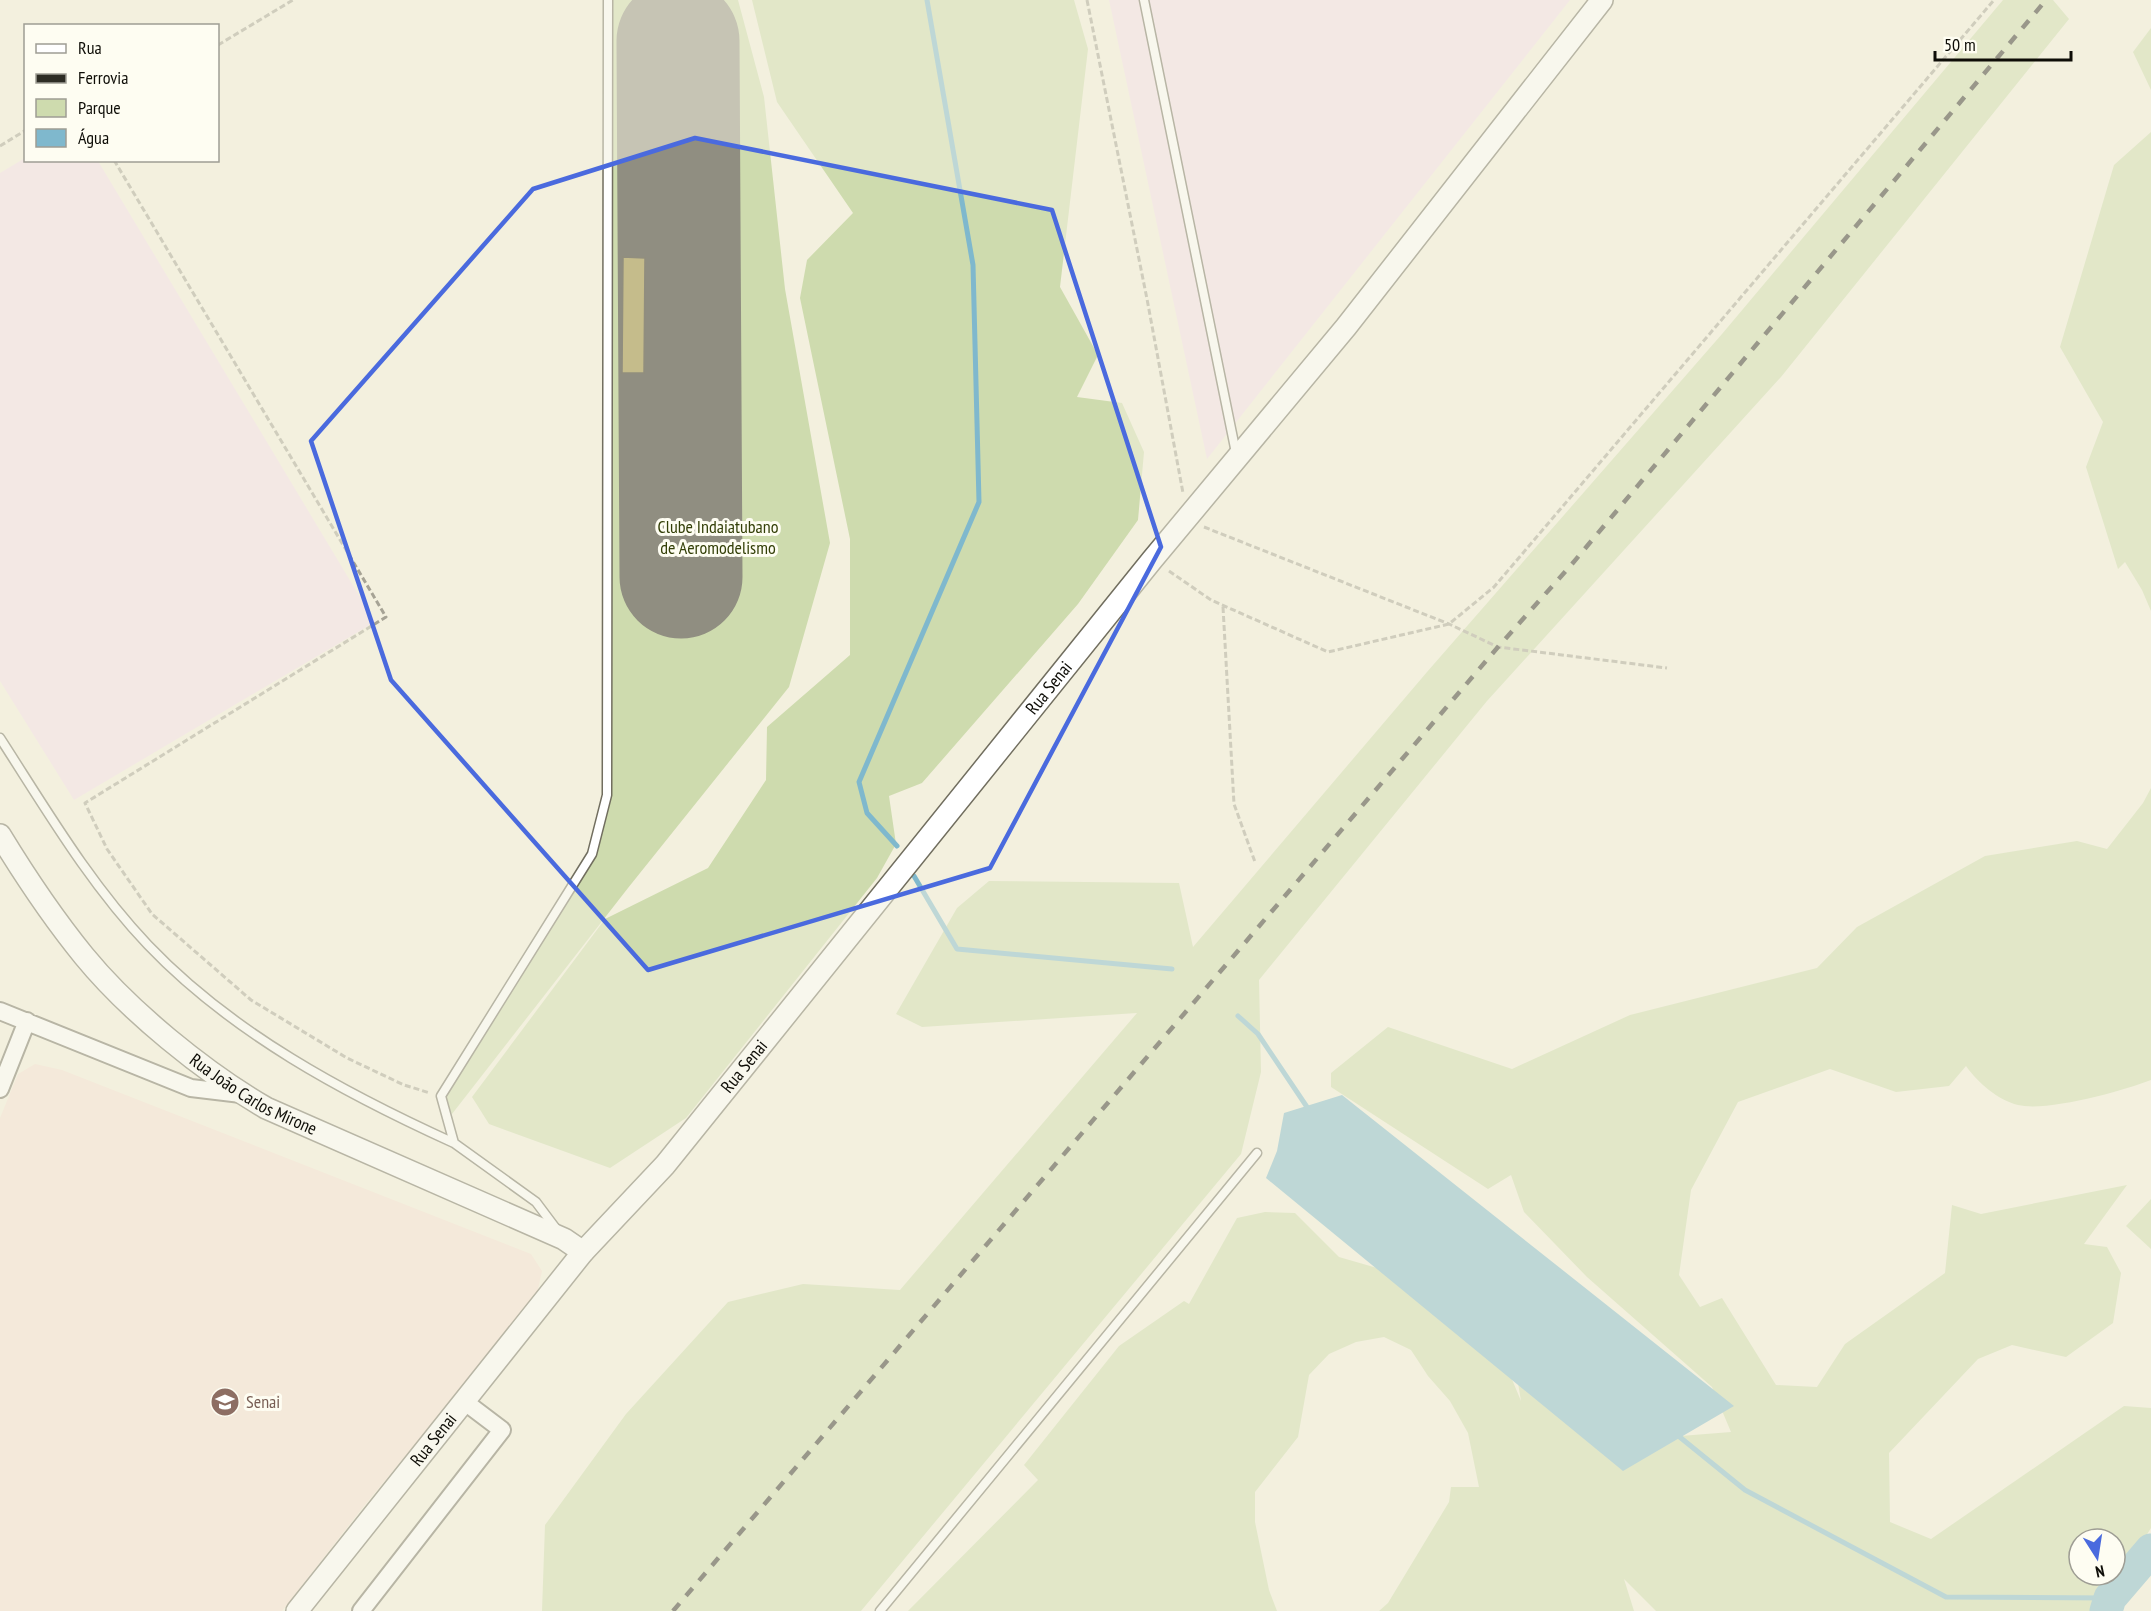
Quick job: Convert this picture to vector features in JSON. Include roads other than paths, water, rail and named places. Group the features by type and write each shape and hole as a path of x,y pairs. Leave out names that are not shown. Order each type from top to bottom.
{"street":[{"name":"Rua Senai","path":"297,1611 583,1252 665,1165 1152,560 1188,520 1346,327 1602,0"},
{"name":"Rua João Carlos Mirone","path":"0,835 21,870 84,956 151,1024 241,1094 266,1108 564,1239 583,1252"},
{"path":"0,1011 191,1088 241,1094"},
{"path":"0,1089 27,1021"},
{"path":"361,1611 502,1430 465,1402"}],"lane":[{"path":"454,1143 441,1096 592,854 607,795 608,0"},
{"path":"1144,0 1238,459"},
{"path":"0,738 82,864 147,944 212,1006 380,1109 454,1143 536,1202 564,1239"},
{"path":"880,1611 1257,1153"}],"water":[{"path":"1342,1095 1734,1406 1623,1471 1266,1178 1277,1151 1284,1113"}],"waterway":[{"path":"897,846 867,813 859,782 979,502 973,265 927,0"},
{"path":"914,876 957,949 1172,969"},
{"path":"1238,1016 1258,1034 1309,1110"},
{"path":"1676,1434 1745,1490 1946,1597 2110,1598"},
{"path":"2106,1611 2110,1598 2151,1550"}],"railway":[{"path":"673,1611 1498,647 1572,564 2046,0"}],"place":[{"name":"Senai","path":"225,1402"}],"park label":[{"name":"Clube Indaiatubano de Aeromodelismo","path":"718,537"}]}
